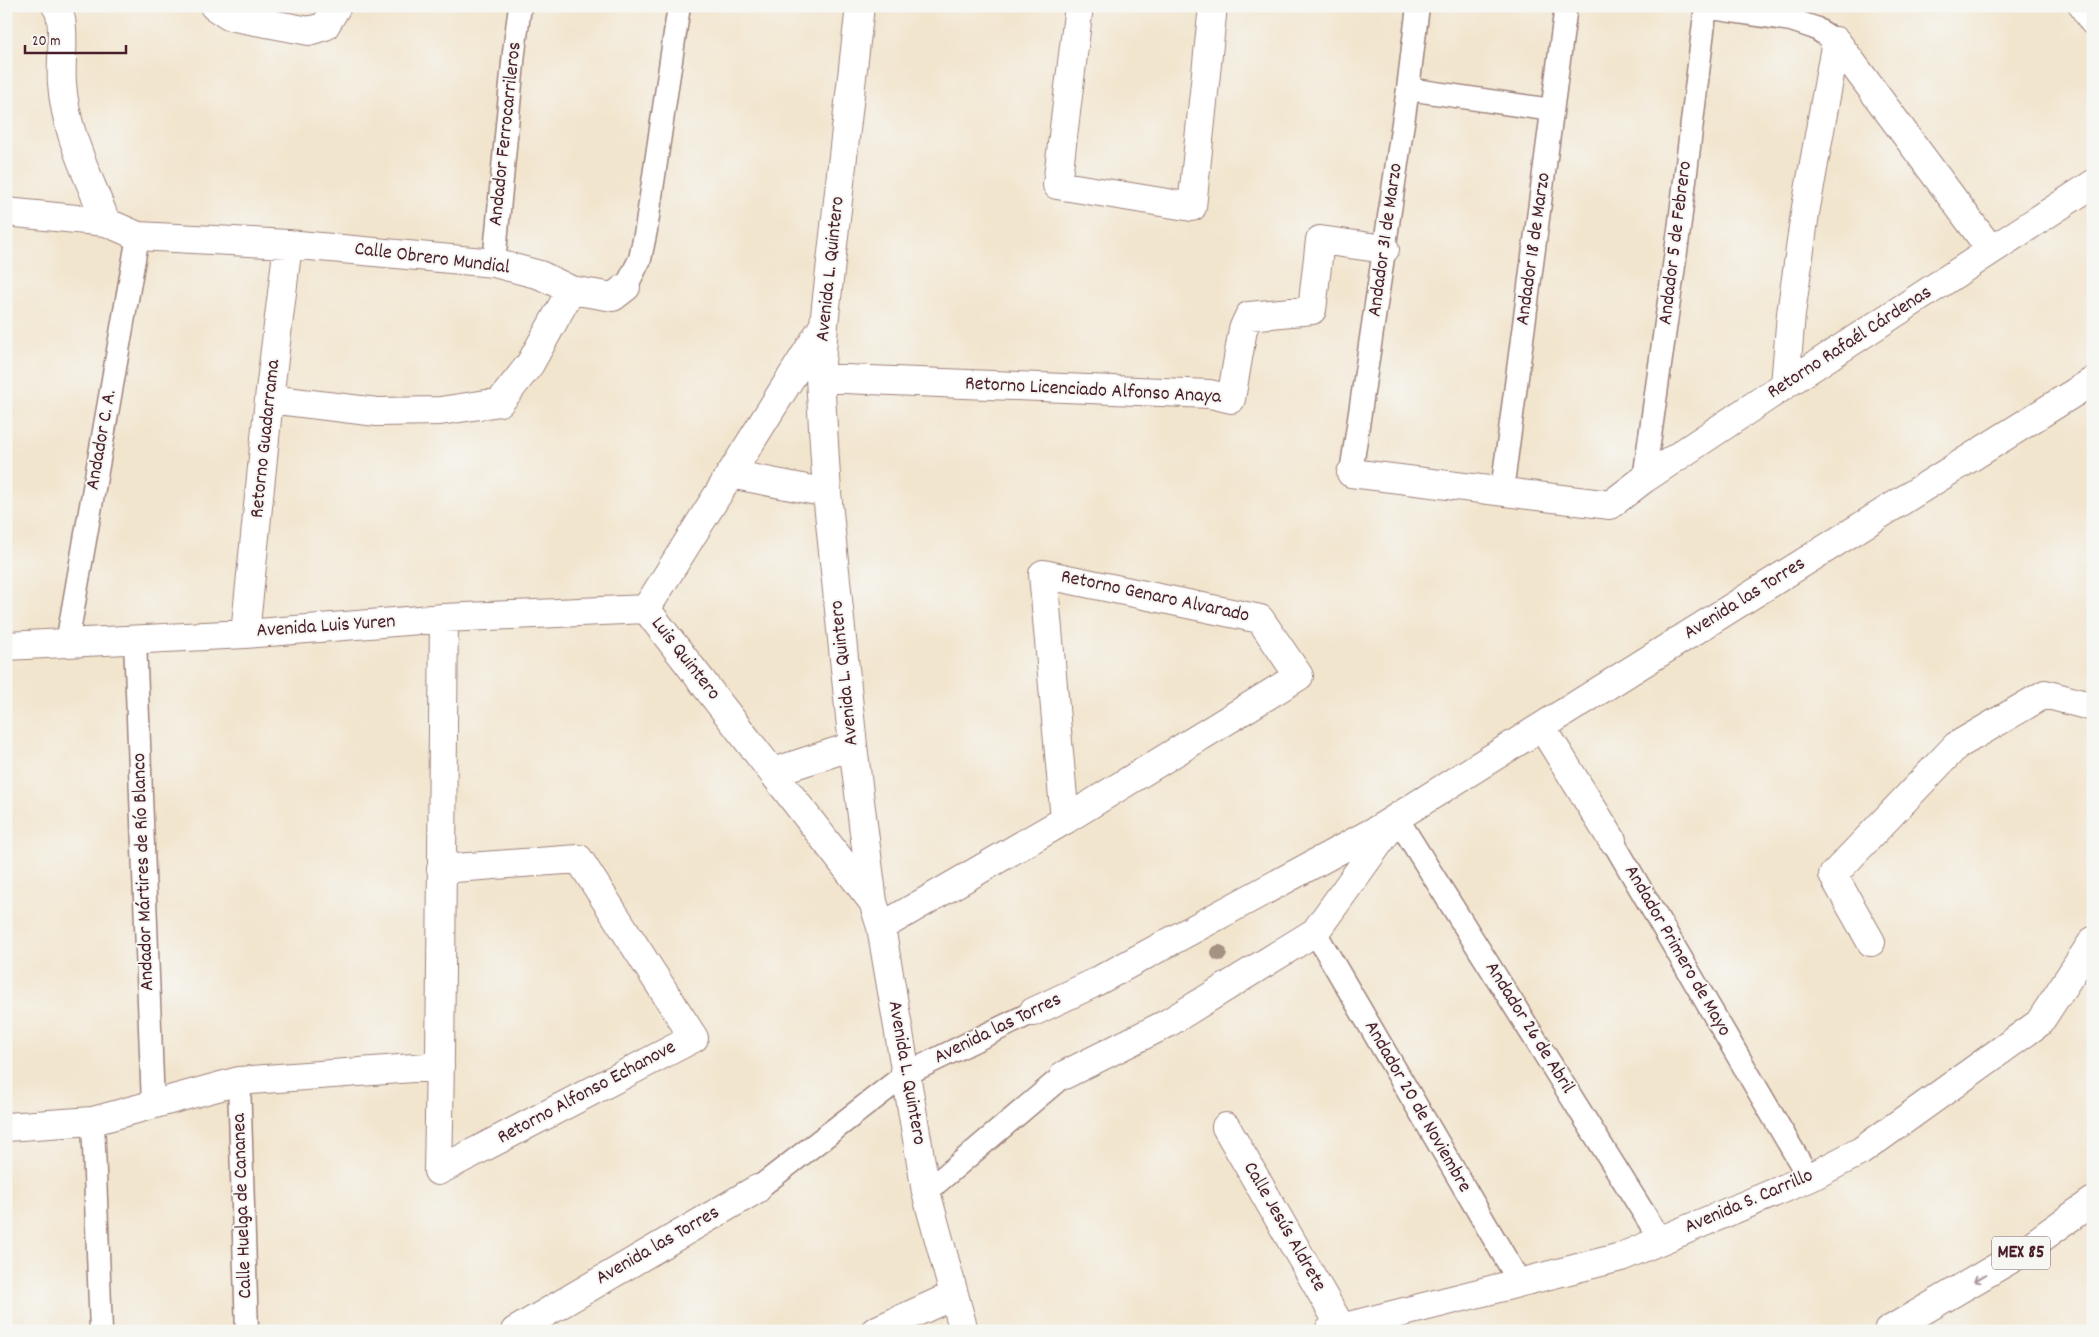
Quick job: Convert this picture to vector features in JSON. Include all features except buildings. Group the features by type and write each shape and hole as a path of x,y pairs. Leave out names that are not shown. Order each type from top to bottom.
{"main road":[{"path":"56,6 59,10 61,26 62,83 70,129 106,222"},
{"path":"214,6 229,16 309,31 325,26 337,6"},
{"name":"Avenida L. Quintero","path":"860,6 824,324 820,378 827,494 853,746 877,915 926,1192 964,1331"},
{"path":"1079,6 1058,185 1192,208 1214,6"},
{"path":"2083,6 2093,21"},
{"path":"1836,41 1991,250"},
{"path":"1785,385 1791,314 1805,212 1836,41"},
{"name":"Retorno Rafaél Cárdenas","path":"1502,491 1610,505 1644,479 1785,385 2093,184"},
{"name":"Calle Obrero Mundial","path":"6,212 106,222 138,236 288,244 494,262 540,275 571,290 613,297 626,287"},
{"name":"Retorno Licenciado Alfonso Anaya","path":"820,378 1210,394 1231,399 1243,328 1249,316 1312,310 1320,240 1385,249"},
{"name":"Retorno Guadarrama","path":"245,634 269,399 288,244"},
{"path":"269,399 377,412 440,411 500,402 530,364 571,290"},
{"name":"Luis Quintero","path":"824,324 646,608 773,772 877,915"},
{"name":"Avenida las Torres","path":"1032,1012 1092,984 1397,818 2093,380"},
{"path":"1351,473 1502,491"},
{"path":"730,474 827,494"},
{"name":"Retorno Genaro Alvarado","path":"877,915 1066,820 1299,676 1260,619 1043,574 1066,820"},
{"name":"Avenida Luis Yuren","path":"6,646 245,634 444,618 646,608"},
{"name":"Retorno Alfonso Echanove","path":"441,869 579,859 694,1038 438,1171 440,1066 441,869 444,618"},
{"path":"1871,942 1833,875 1956,746 2045,694 2093,707"},
{"name":"Andador Primero de Mayo","path":"1542,727 1612,840"},
{"path":"773,772 853,746"},
{"name":"Avenida las Torres","path":"1064,1075 1168,1023 1315,932 1397,818"},
{"name":"Avenida S. Carrillo","path":"1335,1329 1621,1257 1809,1178 1861,1151 2039,1023 2093,940"},
{"path":"6,1127 93,1121 239,1081 440,1066"},
{"name":"Calle Jesús Aldrete","path":"1226,1127 1335,1329"},
{"name":"Avenida las Torres","path":"515,1331 757,1189"},
{"name":"MEX 85","path":"1888,1331 2018,1254 2093,1201"},
{"path":"875,1331 954,1295"}],"street":[{"name":"Andador Ferrocarrileros","path":"494,262 520,6"},
{"name":"Calle Obrero Mundial","path":"626,287 640,259 646,230 679,6"},
{"name":"Andador 31 de Marzo","path":"1351,473 1408,89 1418,6"},
{"name":"Andador 18 de Marzo","path":"1502,491 1566,6"},
{"path":"1706,7 1791,20 1815,28 1836,41"},
{"name":"Andador 5 de Febrero","path":"1644,479 1679,230 1706,7"},
{"path":"1408,89 1552,110"},
{"name":"Andador C. A.","path":"67,643 138,236"},
{"name":"Andador Mártires de Río Blanco","path":"136,640 153,1105"},
{"name":"Andador 26 de Abril","path":"1397,818 1660,1239"},
{"name":"Andador Primero de Mayo","path":"1612,840 1809,1178"},
{"name":"Andador 20 de Noviembre","path":"1315,932 1520,1283"},
{"name":"Avenida las Torres","path":"757,1189 906,1074 1032,1012"},
{"name":"Avenida las Torres","path":"926,1192 1064,1075"},
{"name":"Calle Huelga de Cananea","path":"239,1081 247,1331"},
{"path":"93,1121 101,1331"}]}
